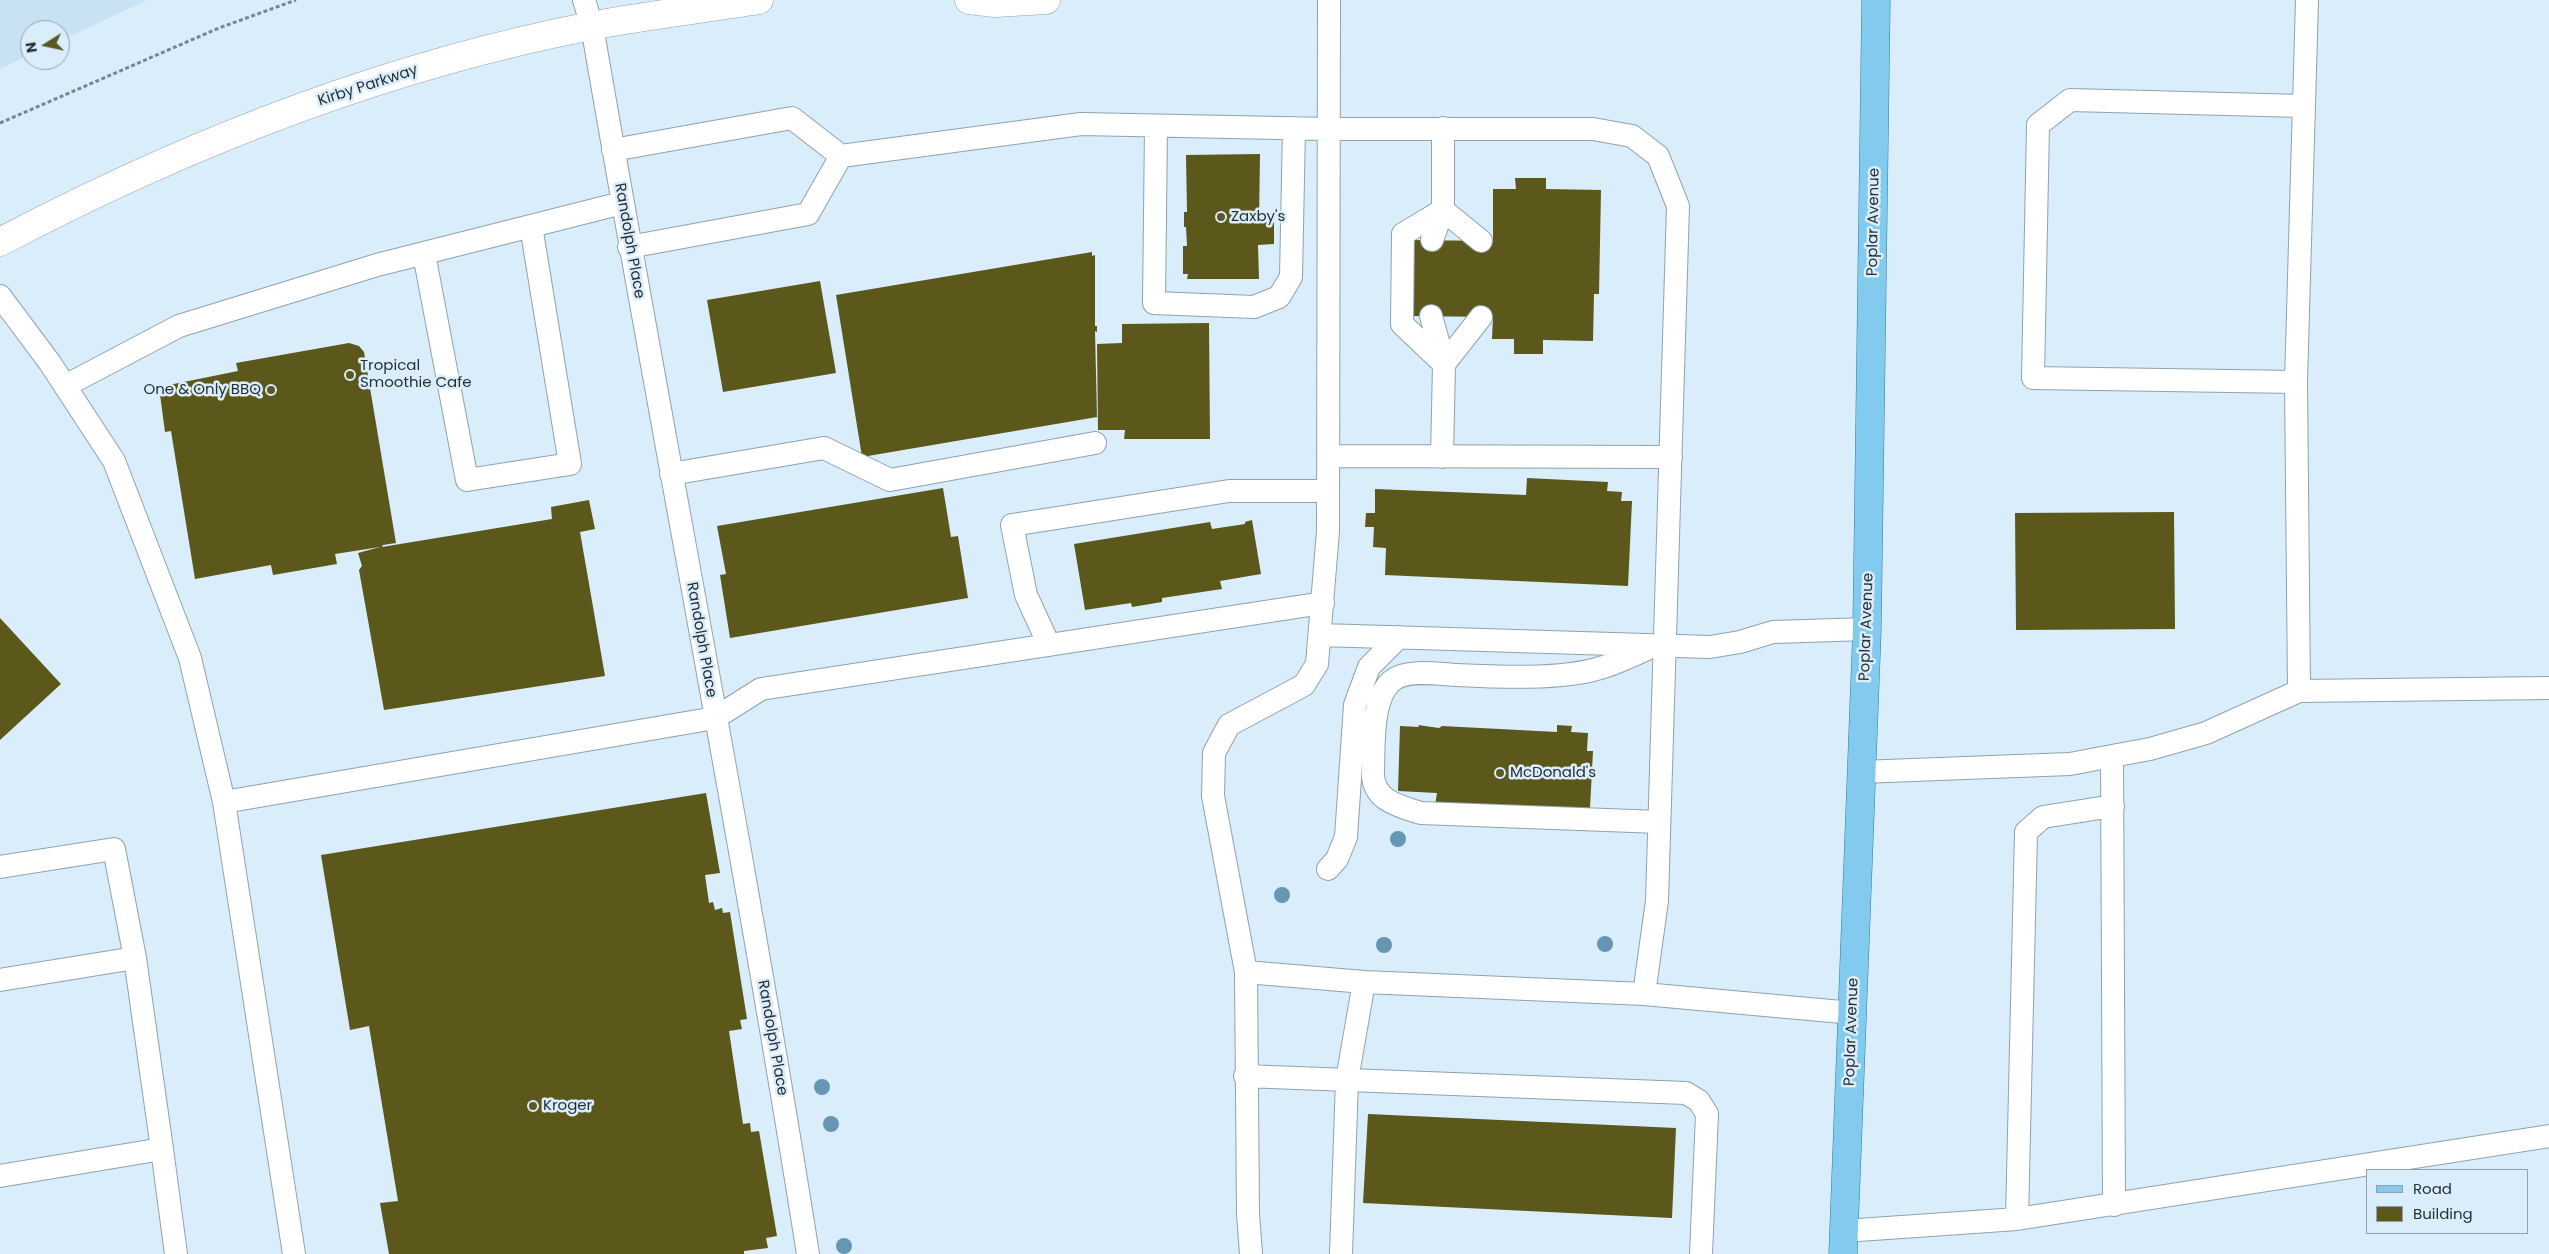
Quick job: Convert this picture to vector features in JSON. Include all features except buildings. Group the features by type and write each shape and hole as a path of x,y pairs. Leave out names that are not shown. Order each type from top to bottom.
{"main road":[{"name":"Kirby Parkway","path":"0,242 140,172 316,102 406,73 489,50 592,26 758,0"},
{"path":"968,0 995,3 1046,0"},
{"name":"Poplar Avenue","path":"1844,1242 1867,629 1876,0"}],"lane":[{"name":"Randolph Place","path":"584,0 592,26 622,203 775,1051 808,1254"},
{"path":"1251,1254 1248,1214 1245,1076 1246,972 1213,796 1214,753 1229,725 1304,685 1317,664 1324,603 1328,491 1329,0"},
{"path":"2299,691 2296,382 2307,0"},
{"path":"2296,382 2033,378 2037,135 2038,126 2070,100 2303,106"},
{"path":"613,150 792,118 841,156 1081,124 1329,129 1593,129 1632,136 1658,156 1678,206 1671,458 1659,647 1657,901 1644,994"},
{"path":"1156,126 1154,303 1254,307 1279,297 1291,277 1294,128"},
{"path":"1432,240 1443,210 1443,128"},
{"path":"630,247 808,214 841,156"},
{"path":"65,386 179,326 377,265 622,203"},
{"path":"1443,210 1472,241"},
{"path":"1443,210 1403,234 1402,324 1444,364"},
{"path":"424,254 467,480 570,464 531,226"},
{"path":"0,296 65,386 114,461 190,658 224,802 294,1254"},
{"path":"1431,316 1444,364 1442,456"},
{"path":"1444,364 1471,317"},
{"path":"671,474 824,448 890,480 1095,443"},
{"path":"1328,456 1671,458"},
{"path":"1049,645 1026,595 1012,525 1229,491 1328,491"},
{"path":"224,802 715,718 761,689 1324,603"},
{"path":"1321,635 1659,647 1710,647 1740,642 1774,632 1867,629"},
{"path":"1328,869 1337,859 1346,838 1355,705 1369,667 1399,637"},
{"path":"1659,647 1600,668 1556,674 1480,676 1418,673 1394,680 1384,692 1376,711 1372,780 1380,796 1398,806 1421,813 1659,822"},
{"path":"1861,772 2070,764 2150,749 2206,733 2299,691 2549,688"},
{"path":"2112,756 2114,1205"},
{"path":"2017,1219 2026,832 2043,817 2113,806"},
{"path":"0,867 114,849 135,958 176,1254"},
{"path":"0,980 135,958"},
{"path":"1246,972 1364,982 1644,994 1852,1013"},
{"path":"1341,1254 1347,1080 1364,982"},
{"path":"1245,1076 1686,1093 1699,1101 1707,1114 1701,1254"},
{"path":"1844,1242 2114,1205 2549,1136"},
{"path":"0,1176 162,1148"}],"path":[{"path":"0,123 219,28 296,0"}],"shaded area":[{"path":"0,0 147,0 70,36 70,20 20,20 20,60 0,69"}],"place":[{"name":"Zaxby's","path":"1221,217"},
{"name":"Tropical Smoothie Cafe","path":"350,375"},
{"name":"One & Only BBQ","path":"271,390"},
{"name":"McDonald's","path":"1500,773"},
{"name":"Kroger","path":"533,1106"}]}
